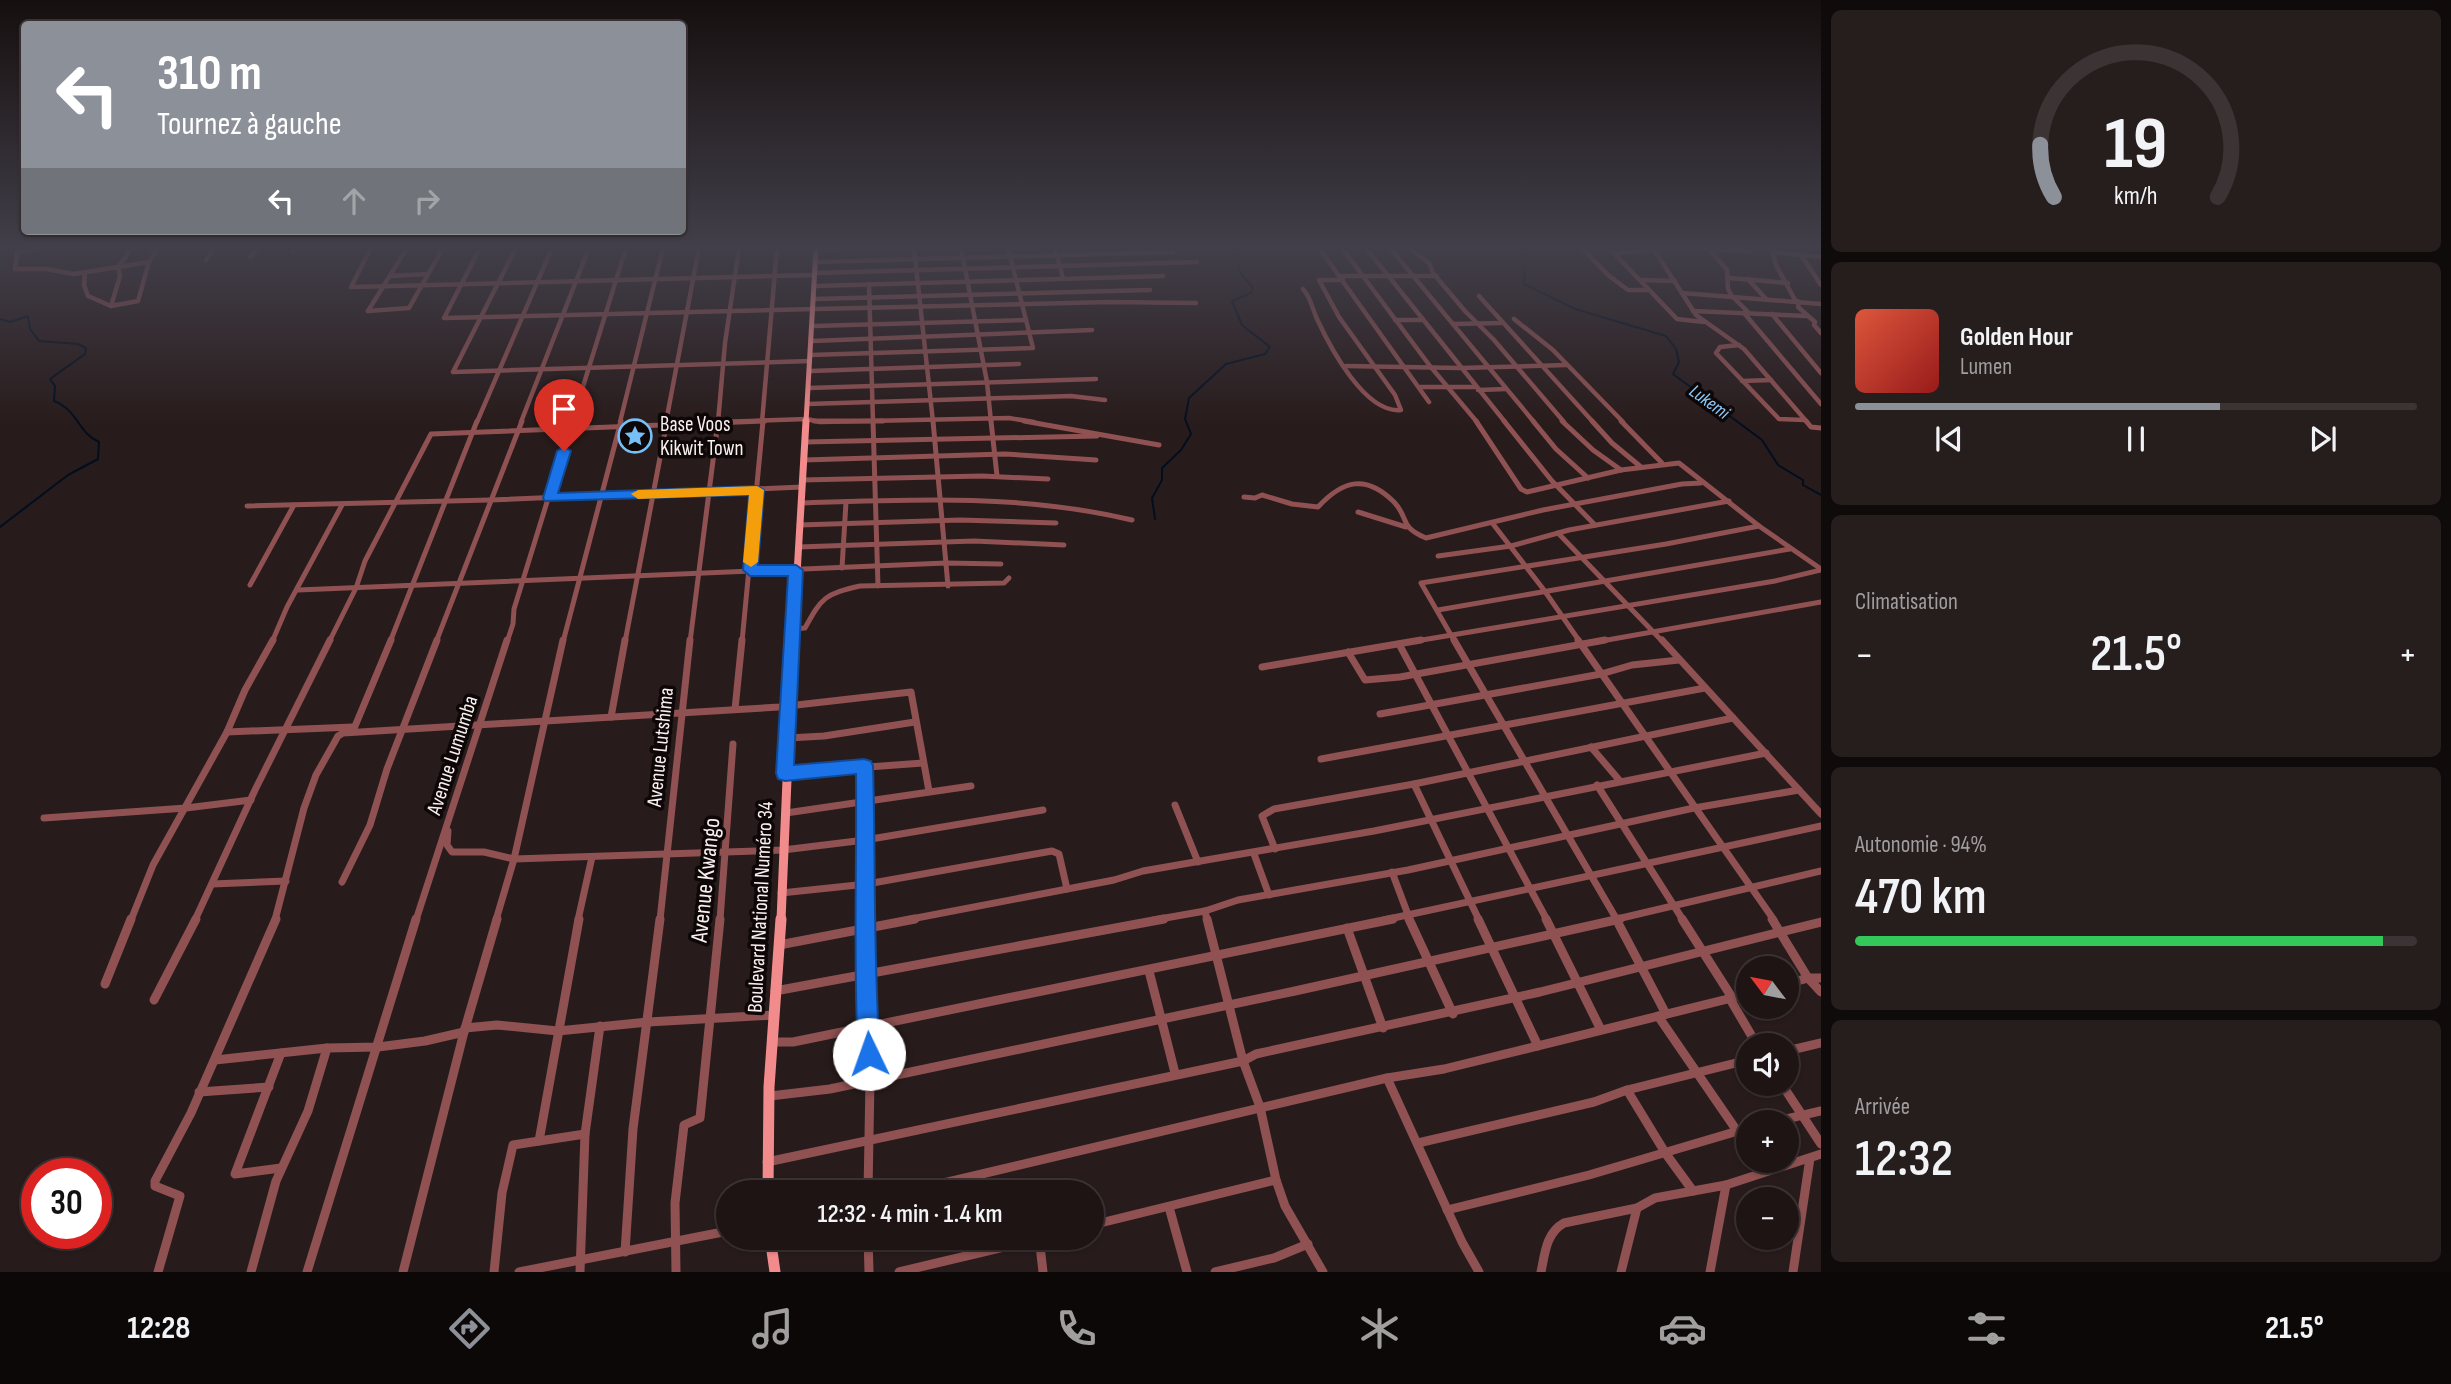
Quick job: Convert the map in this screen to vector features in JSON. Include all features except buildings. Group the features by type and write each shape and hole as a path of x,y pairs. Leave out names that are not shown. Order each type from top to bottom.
{"main road":[{"name":"Boulevard National Numéro 34","path":"768,1180 777,946 786,814 785,773 792,629 814,310"},
{"path":"772,1250 775,1272"}],"street":[{"path":"370,307 368,311 408,307"},
{"path":"449,307 444,318 954,307"},
{"path":"487,307 453,372 677,365 871,353 1033,348 1023,307"},
{"path":"159,1272 180,1196 163,1191 155,1186 155,1181 215,1060 276,918 304,808 316,775 338,736 354,729 414,585 473,432 527,307"},
{"path":"342,882 370,825 387,769 566,307"},
{"name":"Avenue Lumumba","path":"307,1272 438,848 451,819 513,624 523,580 609,307"},
{"path":"403,1272 465,1030 514,859 546,722 554,674 649,307"},
{"path":"611,717 688,307"},
{"name":"Avenue Lutshima","path":"625,1252 633,1129 669,852 682,705 697,573 716,449 716,423 731,307"},
{"path":"735,709 773,307"},
{"path":"973,307 987,382 997,476"},
{"path":"1313,307 1315,316 1346,366 1376,405 1387,410 1401,410 1395,395 1334,307"},
{"path":"1362,307 1429,402"},
{"path":"1386,307 1480,426 1521,489 1527,492 1621,470 1679,463 1759,526 1821,570"},
{"path":"1412,307 1556,486 1595,525"},
{"path":"1440,307 1556,449 1588,478"},
{"path":"1464,307 1562,421 1593,450 1621,470"},
{"path":"1490,307 1499,316 1501,323 1612,443 1641,467"},
{"path":"1665,307 1677,319 1704,323"},
{"path":"1691,307 1704,323 1739,345 1811,427 1821,428"},
{"path":"1741,307 1821,404"},
{"path":"1798,307 1818,322 1814,325 1821,333"},
{"path":"921,308 942,499 948,586"},
{"path":"870,310 877,501 877,586"},
{"path":"1693,311 1807,316"},
{"path":"1772,314 1821,373"},
{"path":"1514,319 1545,343 1662,463"},
{"path":"813,326 1026,320"},
{"path":"1395,320 1422,320"},
{"path":"1454,324 1501,323"},
{"path":"812,341 1092,331"},
{"path":"1739,345 1720,348 1716,353 1779,419 1805,420"},
{"path":"810,371 1019,364"},
{"path":"1346,366 1460,368 1566,365"},
{"path":"808,388 1096,379"},
{"path":"1741,380 1772,380"},
{"path":"1420,387 1506,388"},
{"path":"807,404 1071,396 1105,400"},
{"path":"155,1000 356,588 365,561 428,436 438,433 519,429 807,419 820,422 991,418 1159,444"},
{"path":"805,442 1106,435"},
{"path":"844,458 845,441"},
{"path":"804,460 1049,455 1096,460"},
{"path":"247,506 757,490 876,479 997,476 1048,479"},
{"path":"1244,497 1255,498 1262,495 1292,504 1318,507 1327,496 1347,484 1368,483 1395,503 1406,527 1413,534 1426,538 1543,510 1682,484 1702,483"},
{"path":"801,503 1018,500 1093,510 1132,520"},
{"path":"1438,556 1511,546 1595,525 1729,501"},
{"path":"842,568 846,502"},
{"path":"250,585 294,505"},
{"path":"105,984 153,865 227,732 245,690 283,621 287,607 342,505"},
{"path":"1358,512 1406,527"},
{"path":"799,525 943,519 1013,519 1056,523"},
{"path":"1493,524 1544,590 1782,932 1808,978 1821,992"},
{"path":"1736,1120 1698,1072 1662,1015 1616,919 1421,583 1582,558 1759,526"},
{"path":"1558,533 1653,631 1821,814"},
{"path":"798,547 1000,540 1064,545"},
{"path":"1438,610 1790,549"},
{"path":"298,590 750,570 946,563 1001,564"},
{"path":"1262,667 1763,583 1821,570"},
{"path":"792,629 806,628 815,606 823,598 848,589 1004,583 1009,578"},
{"path":"1348,652 1365,680 1416,674 1821,602"},
{"path":"1399,644 1532,890 1601,1030"},
{"path":"1380,714 1601,674 1632,665 1679,660"},
{"path":"1321,758 1705,688"},
{"path":"227,732 546,722 790,705 911,692 929,791"},
{"path":"1275,849 1263,821 1264,813 1734,718"},
{"path":"788,738 824,736 915,722"},
{"name":"Avenue Kwango","path":"676,1242 675,1203 684,1125 700,1118 727,851 733,744"},
{"path":"1591,747 1620,781"},
{"path":"777,946 1766,753"},
{"path":"785,773 923,763"},
{"path":"864,766 867,884 864,975 870,1080 868,1180"},
{"path":"1414,784 1538,1046"},
{"path":"1597,785 1750,1033"},
{"path":"786,814 971,786"},
{"path":"775,991 1205,911 1238,900 1510,849 1694,808 1799,790"},
{"path":"44,818 186,808 251,800"},
{"path":"1175,805 1198,862"},
{"path":"451,819 447,845 452,852 484,852 514,859 783,850 865,840 1043,810"},
{"path":"773,1042 793,1042 867,1028 1217,957 1821,826"},
{"path":"781,893 867,884 1052,851 1059,854 1067,889"},
{"path":"1254,854 1269,895"},
{"path":"539,1141 592,857"},
{"path":"770,1096 794,1095 870,1080 1229,1005 1367,973 1493,949 1821,871"},
{"path":"1392,872 1408,916 1453,1014"},
{"path":"212,884 286,881"},
{"path":"1205,911 1243,1061 1260,1107 1276,1180 1285,1206 1308,1244 1315,1262 1324,1272"},
{"path":"767,1162 944,1126 954,1120 985,1117 1112,1085 1243,1061 1256,1055 1453,1014 1516,996 1580,983 1821,922"},
{"path":"1347,928 1384,1028"},
{"path":"1149,971 1175,1073"},
{"path":"1799,981 1821,978"},
{"path":"957,1180 1387,1078 1444,1069 1736,998"},
{"path":"215,1060 425,1041 497,1024 558,1031 648,1021 774,1015"},
{"path":"581,1267 586,1134 600,1026"},
{"path":"1799,1048 1821,1043"},
{"path":"251,1272 281,1168 308,1111 327,1048"},
{"path":"281,1053 235,1174 281,1168"},
{"path":"1418,1143 1594,1102 1627,1090 1736,1063"},
{"path":"1387,1078 1478,1272"},
{"path":"199,1092 269,1087"},
{"path":"1627,1090 1666,1154 1693,1191"},
{"path":"1790,1096 1821,1144"},
{"path":"1801,1115 1821,1111"},
{"path":"1447,1210 1666,1154 1736,1131"},
{"path":"494,1272 502,1193 513,1145 586,1134"},
{"path":"1799,1161 1821,1154"},
{"path":"1793,1272 1810,1158"},
{"path":"1541,1272 1549,1238 1555,1228 1595,1214 1637,1208 1656,1198 1726,1185 1758,1173"},
{"path":"1104,1222 1276,1180"},
{"path":"1710,1272 1726,1185"},
{"path":"1169,1206 1187,1272"},
{"path":"1621,1272 1637,1208"},
{"path":"520,1272 581,1267 625,1252 716,1234"},
{"path":"676,1242 676,1272"},
{"path":"1215,1272 1254,1264 1268,1258 1277,1259 1308,1244"},
{"path":"868,1250 869,1272"},
{"path":"899,1272 991,1250"},
{"path":"1040,1250 1043,1272"}],"waterway":[{"path":"1155,519 1152,498 1162,480 1162,468 1181,450 1191,434 1185,419 1189,398 1226,364 1265,354 1270,347 1242,325 1235,307"},
{"name":"Lukemi","path":"1572,307 1666,336 1676,349 1679,362 1673,374 1762,440 1778,465 1821,495"},
{"path":"0,319 10,322 28,316 30,329 39,341 78,344 86,348 85,354 50,379 55,386 54,401 68,410 86,433 99,442 98,459 68,475 0,527"}],"slow traffic":[{"path":"638,494 757,490 751,562"}],"place":[{"name":"Base Voos Kikwit Town","path":"635,436"}],"route":[{"path":"564,451 550,498 757,490 750,570 796,570 785,773 864,766 867,922 864,975 869,1054"}]}
